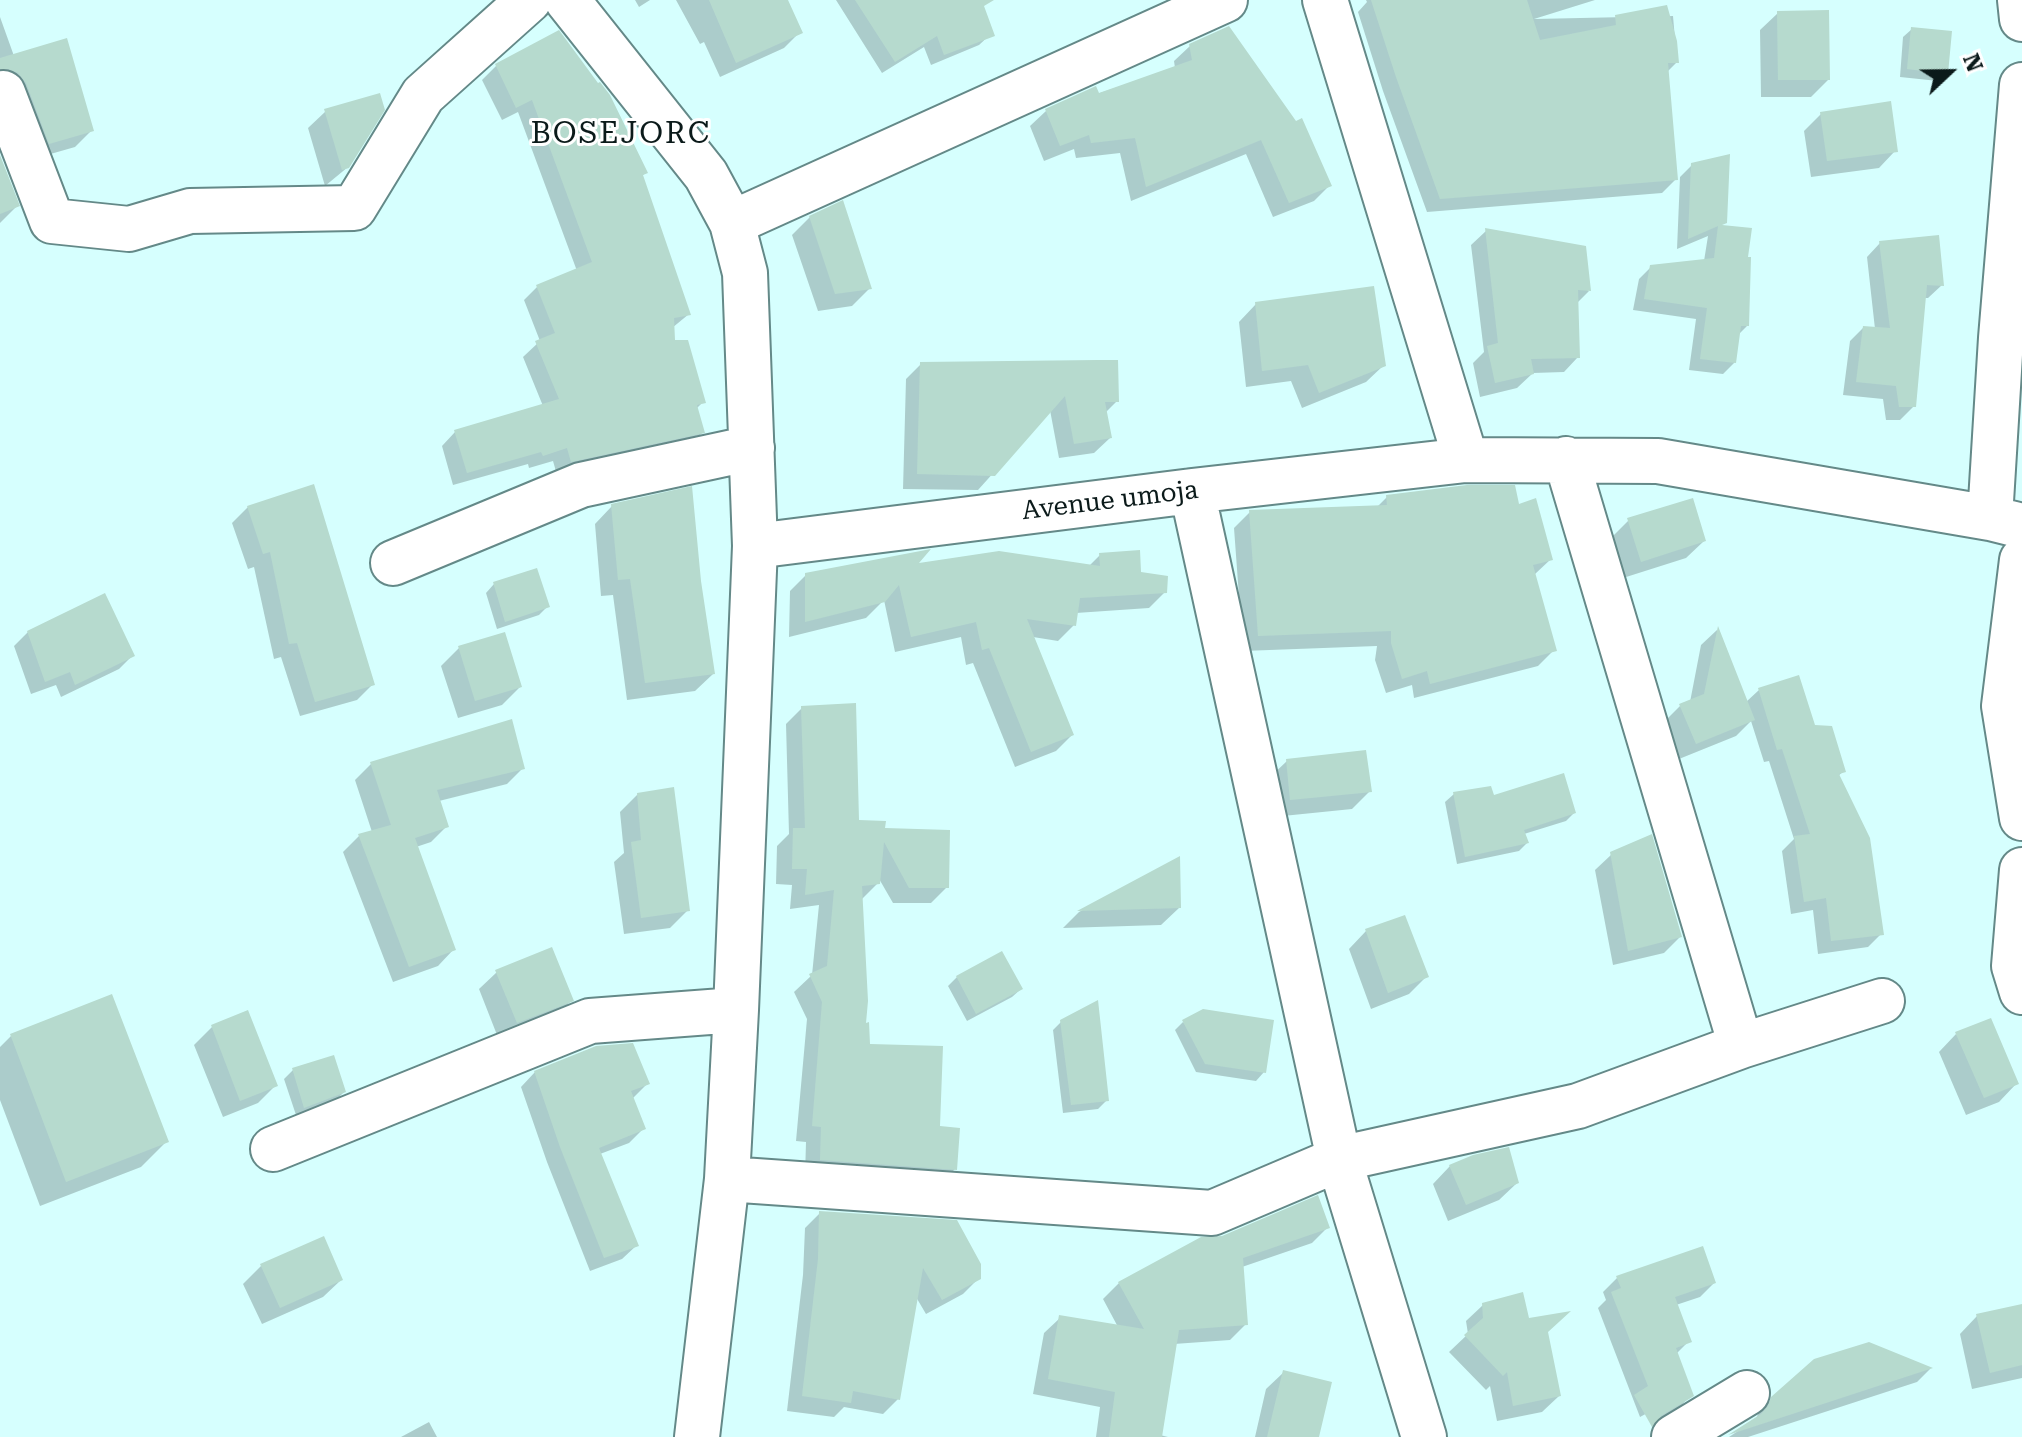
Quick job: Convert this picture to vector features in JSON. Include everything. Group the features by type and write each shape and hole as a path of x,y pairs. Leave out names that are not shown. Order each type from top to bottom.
{"street":[{"path":"3,93 52,221 129,229 190,211 354,208 423,95 529,0"},
{"path":"567,0 706,175 732,223 745,273 755,546 736,1010 727,1179 697,1437"},
{"path":"732,223 1225,0"},
{"path":"1325,0 1466,460"},
{"path":"2020,0 2022,19"},
{"path":"2006,522 2001,338 2022,85"},
{"path":"393,563 581,485 752,448"},
{"path":"1566,459 1741,1046"},
{"name":"Avenue umoja","path":"755,546 1466,460 1658,461 2006,522"},
{"path":"1192,491 1339,1159 1424,1437"},
{"path":"2022,560 2004,706 2022,818"},
{"path":"2022,870 2014,966 2022,992"},
{"path":"727,1179 1212,1213 1339,1159 1578,1106 1741,1046 1882,1001"},
{"path":"273,1149 590,1021 736,1010"},
{"path":"1674,1437 1747,1393"}],"building":[{"path":"709,0 788,0 803,33 736,63"},
{"path":"855,0 994,0 984,6 995,36 944,55 937,36 895,62"},
{"path":"1371,0 1527,0 1540,40 1616,25 1615,15 1667,5 1677,41 1679,63 1668,63 1678,180 1440,199"},
{"path":"1829,10 1830,80 1778,80 1777,11"},
{"path":"1229,26 1296,121 1302,118 1332,186 1289,203 1261,140 1146,187 1135,138 1091,143 1089,135 1060,146 1045,109 1096,86 1099,93 1192,60 1189,44"},
{"path":"1911,27 1952,31 1948,74 1907,69"},
{"path":"559,30 610,95 648,173 643,175 691,315 674,318 675,340 688,340 706,403 697,405 705,433 571,462 567,448 543,456 541,452 467,473 454,430 559,399 535,341 555,333 536,285 592,262 532,100 516,108 495,64"},
{"path":"67,38 94,131 49,144 26,83 18,73 0,69 0,58"},
{"path":"380,93 385,110 349,168 342,170 324,109"},
{"path":"1891,101 1898,152 1827,161 1820,112"},
{"path":"1730,154 1727,223 1722,225 1752,228 1748,257 1751,257 1749,326 1741,326 1736,363 1700,359 1707,308 1644,299 1650,265 1714,258 1718,226 1688,239 1691,163"},
{"path":"0,155 20,206 0,214"},
{"path":"843,200 872,289 835,294 809,216"},
{"path":"1485,228 1586,246 1591,291 1578,290 1580,358 1531,359 1534,374 1495,383 1487,346 1498,343"},
{"path":"1939,235 1944,286 1927,285 1916,407 1899,407 1896,386 1856,382 1863,326 1890,328 1879,241"},
{"path":"1374,286 1386,366 1319,393 1308,365 1262,371 1255,302"},
{"path":"1118,360 1119,402 1105,402 1112,438 1074,444 1065,396 995,476 917,474 920,362"},
{"path":"314,484 375,685 315,702 297,643 289,644 270,552 263,554 247,506"},
{"path":"1467,485 1515,485 1519,504 1536,498 1553,560 1533,565 1557,651 1430,684 1427,671 1402,679 1391,643 1391,631 1258,636 1249,510 1387,505 1386,495"},
{"path":"692,486 701,581 715,674 645,683 630,579 618,580 611,504"},
{"path":"1693,498 1706,541 1641,562 1627,518"},
{"path":"931,549 919,563 999,551 1100,566 1099,553 1140,550 1141,572 1168,576 1167,593 1080,598 1076,626 1027,619 1074,735 1031,752 989,648 982,650 976,622 911,637 899,585 885,602 805,622 805,573"},
{"path":"537,568 550,607 505,622 493,582"},
{"path":"105,593 135,656 75,685 70,672 45,682 27,631"},
{"path":"1718,626 1755,720 1696,744 1679,704 1704,694"},
{"path":"505,632 522,687 475,701 458,646"},
{"path":"1799,675 1815,725 1832,726 1846,772 1839,774 1870,838 1884,935 1831,941 1826,898 1804,902 1794,836 1810,834 1782,749 1777,750 1758,688"},
{"path":"856,703 859,820 886,821 885,828 950,830 949,888 909,888 884,842 880,884 862,886 868,1001 866,1023 869,1022 870,1044 943,1046 940,1126 960,1128 957,1170 820,1160 821,1127 812,1126 822,1002 809,974 827,966 834,890 805,895 807,869 792,869 793,828 805,828 801,706"},
{"path":"512,719 525,769 437,790 449,827 415,838 456,950 409,967 358,834 391,825 370,762"},
{"path":"1366,750 1372,792 1290,800 1286,759"},
{"path":"1564,773 1576,813 1524,830 1529,843 1465,857 1453,792 1491,786 1494,795"},
{"path":"674,787 690,911 641,918 631,842 641,840 637,793"},
{"path":"1652,834 1682,937 1628,951 1610,852"},
{"path":"1180,856 1181,908 1077,911"},
{"path":"1405,915 1429,977 1388,993 1365,929"},
{"path":"552,947 574,1001 517,1023 495,970"},
{"path":"1002,951 1023,989 976,1014 956,976"},
{"path":"112,994 169,1142 66,1182 10,1034"},
{"path":"1098,1000 1109,1101 1071,1105 1060,1020"},
{"path":"1203,1009 1274,1020 1266,1073 1205,1064 1182,1020"},
{"path":"248,1010 278,1086 240,1101 211,1025"},
{"path":"1991,1018 2019,1084 1984,1098 1955,1032"},
{"path":"633,1043 650,1084 631,1091 646,1129 599,1148 639,1246 604,1258 534,1071 596,1046"},
{"path":"334,1055 346,1092 304,1108 292,1068"},
{"path":"1509,1147 1519,1183 1466,1205 1449,1165 1473,1155"},
{"path":"1318,1195 1330,1228 1243,1258 1248,1325 1179,1330 1162,1437 1109,1437 1115,1392 1048,1379 1059,1315 1144,1329 1118,1282 1201,1237 1222,1236"},
{"path":"819,1211 957,1220 981,1264 981,1279 942,1300 923,1268 900,1400 853,1391 851,1403 802,1396 818,1259"},
{"path":"324,1236 343,1280 280,1308 260,1264"},
{"path":"1703,1246 1716,1283 1675,1297 1692,1342 1676,1348 1694,1396 1661,1416 1652,1427 1634,1395 1648,1386 1611,1292 1621,1288 1616,1276"},
{"path":"1523,1292 1529,1318 1571,1311 1548,1332 1561,1396 1513,1406 1507,1372 1503,1376 1464,1335 1483,1318 1482,1303"},
{"path":"2022,1304 2022,1365 1990,1373 1976,1314"},
{"path":"1869,1342 1933,1368 1728,1435 1761,1414 1771,1397 1814,1359"},
{"path":"1283,1370 1332,1382 1319,1437 1267,1437"}],"district":[{"name":"BOSEJORC","path":"621,134"}]}
